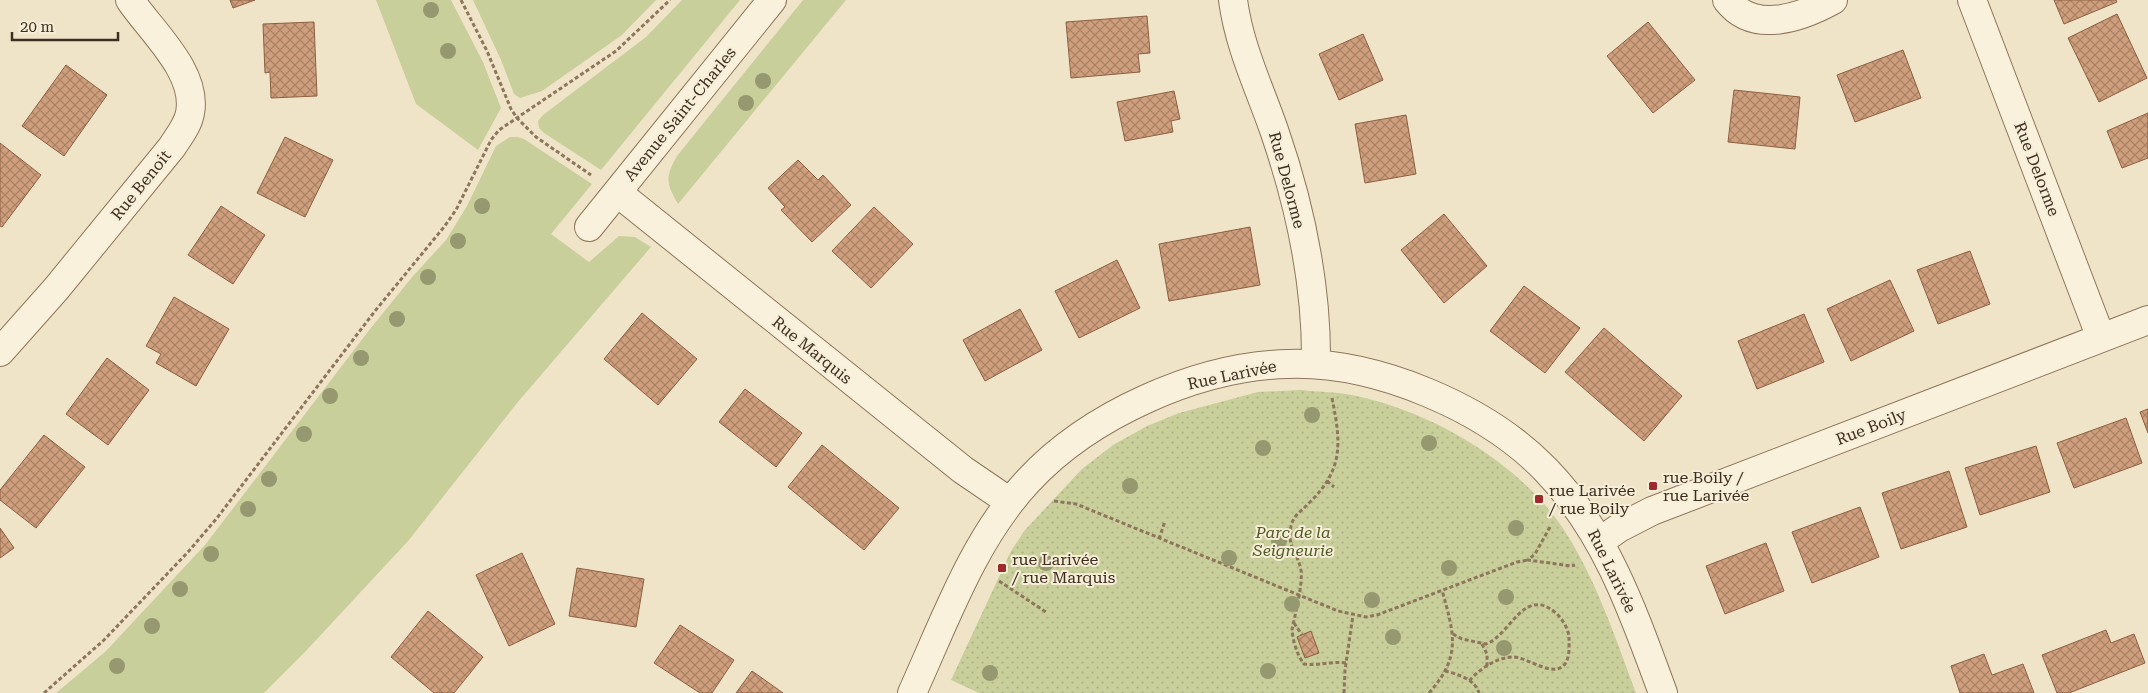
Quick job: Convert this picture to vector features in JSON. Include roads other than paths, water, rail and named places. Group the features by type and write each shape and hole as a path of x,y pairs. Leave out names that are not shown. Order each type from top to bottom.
{"street":[{"name":"Rue Benoit","path":"0,352 56,289 172,147 186,126 191,112 188,81 179,65 130,0"},
{"name":"Avenue Saint-Charles","path":"589,227 607,186 772,0"},
{"name":"Rue Delorme","path":"1232,0 1243,47 1277,140 1299,220 1312,294 1316,332 1316,364"},
{"path":"1728,0 1743,13 1756,18 1774,20 1792,18 1810,12 1833,0"},
{"name":"Rue Delorme","path":"1972,0 2102,338"},
{"name":"Rue Marquis","path":"607,186 963,470 1010,502"},
{"name":"Rue Boily","path":"1599,542 1619,528 1652,511 2148,320"},
{"name":"Rue Larivée","path":"912,693 979,548 1010,502 1036,472 1082,434 1142,400 1196,380 1229,372 1287,364 1316,364 1372,375 1405,385 1460,408 1498,431 1546,469 1580,510 1615,571 1663,693"}],"place":[{"name":"rue Boily / rue Larivée","path":"1653,486"},
{"name":"rue Larivée / rue Boily","path":"1539,499"},
{"name":"rue Larivée / rue Marquis","path":"1002,568"}],"park label":[{"name":"Parc de la Seigneurie","path":"1293,541"}]}
